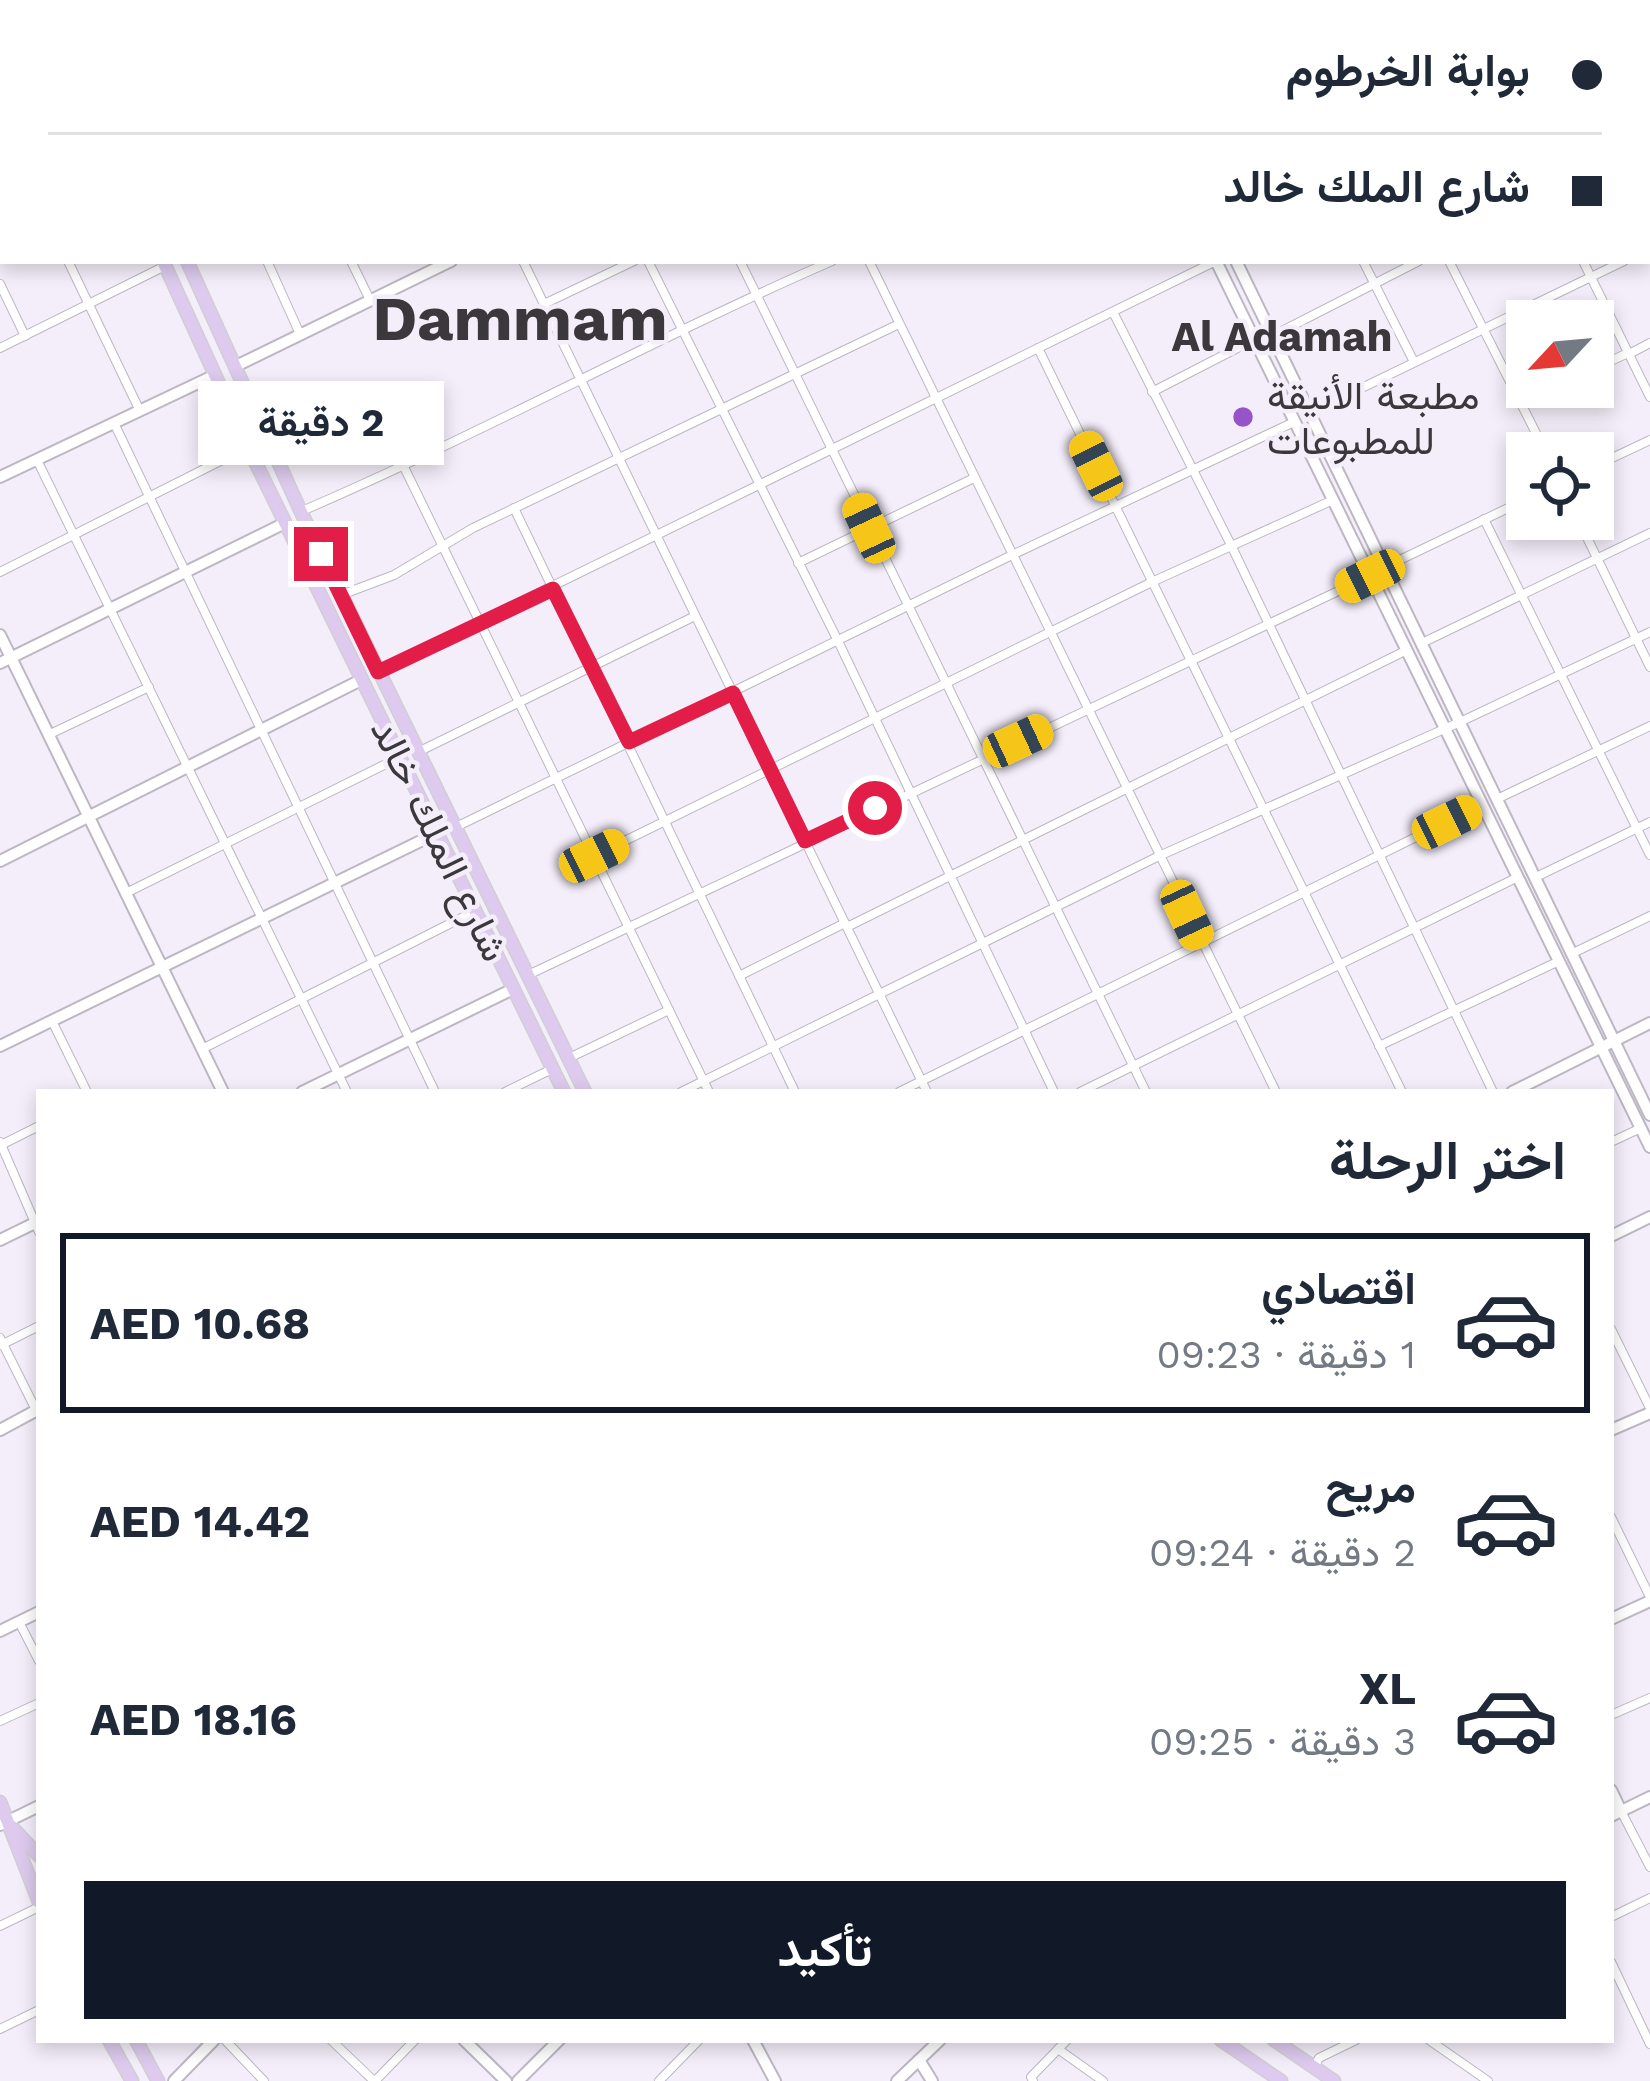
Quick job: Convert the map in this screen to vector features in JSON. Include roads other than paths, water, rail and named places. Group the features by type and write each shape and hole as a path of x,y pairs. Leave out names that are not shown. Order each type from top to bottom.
{"main road":[{"name":"شارع الملك خالد","path":"164,264 248,447 562,1089"},
{"name":"شارع الملك خالد","path":"188,264 301,512 584,1089"},
{"path":"215,375 236,366"},
{"path":"0,1802 4,1824 36,1898"},
{"path":"4,1824 36,1853"},
{"path":"112,2043 133,2081"},
{"path":"138,2043 158,2081"},
{"path":"1225,2043 1281,2081"},
{"path":"1278,2043 1334,2081"}],"street":[{"path":"69,264 139,410"},
{"path":"0,348 162,264"},
{"path":"268,264 300,334"},
{"path":"352,264 371,301"},
{"path":"236,366 445,264"},
{"path":"524,264 926,1089"},
{"path":"544,304 628,264"},
{"path":"651,264 1053,1089"},
{"path":"742,264 1145,1089"},
{"path":"301,512 825,264"},
{"path":"869,264 1274,1089"},
{"path":"378,672 1210,264"},
{"path":"1218,264 1650,1147"},
{"path":"1237,264 1650,1115"},
{"path":"1364,264 1414,362"},
{"path":"1272,335 1413,264"},
{"path":"1450,264 1506,374"},
{"path":"1584,264 1650,397"},
{"path":"1310,412 1618,264"},
{"path":"0,284 25,336"},
{"path":"1114,314 1231,545 1492,1089"},
{"path":"341,595 394,575 514,508 899,324"},
{"path":"1152,392 1255,339"},
{"path":"1614,359 1650,343"},
{"path":"1038,348 1400,1089"},
{"path":"0,460 3,475 215,375"},
{"path":"113,421 434,1089"},
{"path":"455,828 1294,422"},
{"path":"1614,457 1650,440"},
{"path":"0,572 248,447"},
{"path":"37,458 346,1089"},
{"path":"404,467 708,1089"},
{"path":"798,562 974,478"},
{"path":"594,856 1154,581 1333,500"},
{"path":"514,508 794,1089"},
{"path":"1385,567 1506,509"},
{"path":"1484,520 1650,855"},
{"path":"5,660 285,523"},
{"path":"1422,643 1650,533"},
{"path":"1588,540 1650,667"},
{"path":"528,975 1370,576"},
{"path":"417,753 695,616"},
{"path":"687,1089 1159,856 1650,632"},
{"path":"0,635 5,660 48,735 222,1089"},
{"path":"738,976 1407,650"},
{"path":"0,861 361,680"},
{"path":"48,735 148,687"},
{"path":"1497,799 1650,726"},
{"path":"124,894 400,757"},
{"path":"905,1089 1481,805"},
{"path":"1536,877 1650,822"},
{"path":"0,1046 436,833"},
{"path":"1086,1089 1516,878"},
{"path":"202,1048 475,911"},
{"path":"1573,952 1650,916"},
{"path":"1379,1046 1557,962"},
{"path":"308,1089 513,988"},
{"path":"568,1058 669,1010"},
{"path":"52,1021 86,1089"},
{"path":"1518,1089 1650,1023"},
{"path":"511,1089 552,1069"},
{"path":"36,1127 0,1144 36,1222"},
{"path":"1614,1141 1641,1128"},
{"path":"1614,1235 1650,1217"},
{"path":"0,1240 36,1227"},
{"path":"36,1327 1,1343 36,1406"},
{"path":"1614,1337 1650,1411 1614,1429"},
{"path":"0,1430 36,1411"},
{"path":"1614,1523 1650,1599 1614,1617"},
{"path":"0,1631 36,1614"},
{"path":"20,1622 36,1655"},
{"path":"1614,1714 1650,1698"},
{"path":"0,1721 36,1704"},
{"path":"1650,1797 1616,1813 1650,1867"},
{"path":"4,1824 36,1808"},
{"path":"1614,1916 1650,1898"},
{"path":"0,1926 36,1907"},
{"path":"1614,1968 1650,2044"},
{"path":"0,2029 36,2011"},
{"path":"174,2081 207,2043"},
{"path":"228,2043 264,2081"},
{"path":"334,2043 374,2081 412,2043"},
{"path":"467,2043 506,2081"},
{"path":"518,2081 556,2043"},
{"path":"659,2081 696,2043"},
{"path":"755,2043 775,2081"},
{"path":"897,2081 937,2043"},
{"path":"1030,2080 1064,2043"},
{"path":"1314,2067 1319,2058 1349,2043"},
{"path":"1433,2043 1488,2081"},
{"path":"1058,2049 1103,2081"},
{"path":"919,2060 932,2081"}],"place":[{"name":"مطبعة الأنيقة للمطبوعات","path":"1243,417"}],"district":[{"name":"Dammam","path":"520,318"},
{"name":"Al Adamah","path":"1282,336"}]}
